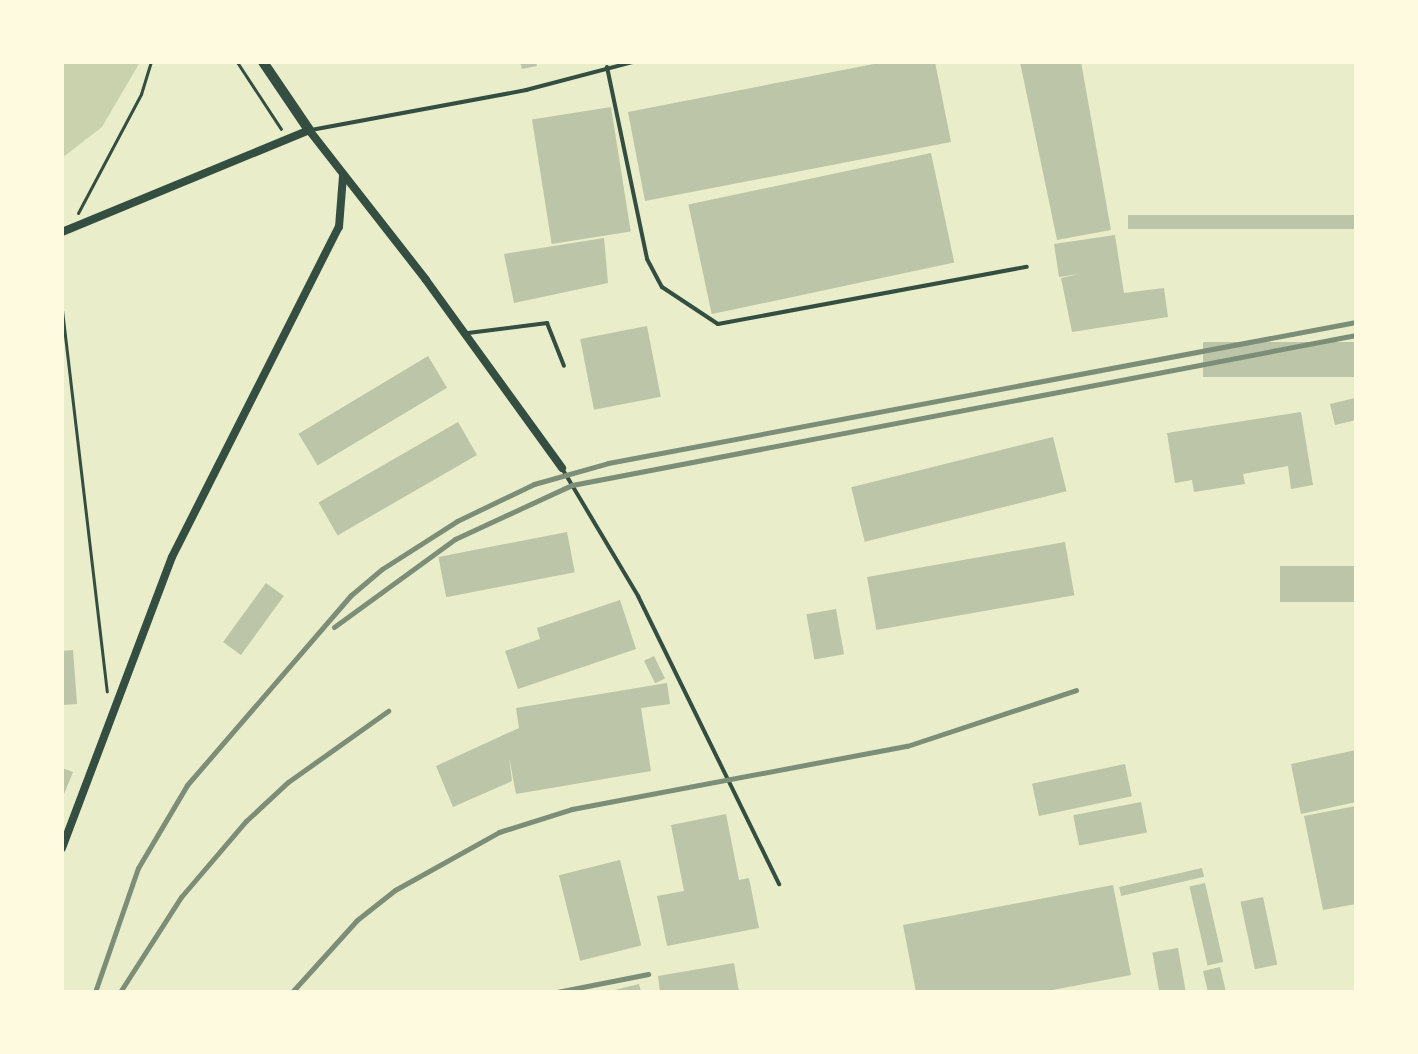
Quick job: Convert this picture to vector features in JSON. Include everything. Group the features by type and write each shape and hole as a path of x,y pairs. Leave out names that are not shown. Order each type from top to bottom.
{"street":[{"path":"263,62 309,130 465,334 562,468"},
{"path":"66,232 309,130"},
{"path":"62,848 119,705 172,557 339,227 343,176"}],"lane":[{"path":"309,130 526,90 633,62"},
{"path":"607,67 647,259 662,287 718,324 1027,267"},
{"path":"465,334 547,323 564,366"},
{"path":"562,468 638,596 779,884"}],"path":[{"path":"66,232 141,94 151,62"},
{"path":"237,62 286,138"},
{"path":"62,310 105,688 119,705"}],"green space":[{"path":"62,62 140,62 102,127 62,158"}],"building":[{"path":"520,62 536,62 537,66 522,69"},
{"path":"884,62 935,62 951,142 645,201 628,112"},
{"path":"1020,62 1081,62 1111,230 1057,240"},
{"path":"611,107 631,231 552,244 532,120"},
{"path":"931,153 954,263 712,314 688,205"},
{"path":"1128,215 1356,215 1356,229 1128,229"},
{"path":"1115,235 1124,293 1164,288 1168,317 1072,332 1061,278 1080,274 1059,277 1054,244"},
{"path":"604,238 608,283 514,303 504,254"},
{"path":"647,326 661,397 594,410 580,339"},
{"path":"1203,342 1356,342 1356,377 1203,377"},
{"path":"428,356 447,388 318,465 299,434"},
{"path":"1355,398 1356,420 1335,425 1330,404"},
{"path":"1301,412 1313,485 1291,489 1288,466 1243,474 1245,484 1194,492 1192,480 1175,483 1167,433"},
{"path":"458,422 477,455 338,535 319,502"},
{"path":"1053,437 1067,491 865,542 851,487"},
{"path":"567,532 575,572 446,597 438,557"},
{"path":"1065,542 1074,595 876,630 867,577"},
{"path":"1280,566 1356,566 1356,602 1280,602"},
{"path":"266,583 284,596 241,655 223,642"},
{"path":"620,600 636,649 518,689 505,651 540,639 537,628"},
{"path":"836,609 844,654 814,660 806,614"},
{"path":"73,650 77,704 62,705 62,651"},
{"path":"654,656 665,678 655,683 644,661"},
{"path":"667,683 670,704 641,708 651,771 516,794 509,757 512,781 453,807 436,766 519,728 516,708"},
{"path":"1356,750 1356,802 1301,814 1291,764"},
{"path":"1125,764 1132,796 1039,816 1032,784"},
{"path":"62,768 73,772 62,799"},
{"path":"1141,802 1147,832 1079,846 1073,815"},
{"path":"1356,806 1356,904 1323,910 1304,816"},
{"path":"726,814 739,880 749,878 759,928 667,946 657,896 684,891 671,825"},
{"path":"620,860 641,945 580,961 559,875"},
{"path":"1202,868 1204,877 1121,896 1119,887"},
{"path":"1205,883 1223,962 1208,966 1189,887"},
{"path":"1113,885 1131,975 1042,992 916,992 903,925"},
{"path":"1263,897 1277,964 1255,969 1241,902"},
{"path":"1178,948 1186,992 1159,992 1152,953"},
{"path":"734,963 739,992 660,992 658,976"},
{"path":"1220,967 1226,992 1208,992 1203,971"},
{"path":"639,984 641,992 611,992 611,991"}],"railway":[{"path":"95,992 138,868 187,785 350,596 382,569 457,521 534,484 608,463 1356,322"},
{"path":"334,627 455,539 572,485 1356,335"},
{"path":"292,992 357,920 395,890 499,832 572,809 907,746 1076,690"},
{"path":"120,992 181,897 246,821 288,782 388,711"},
{"path":"557,992 648,974"}]}
